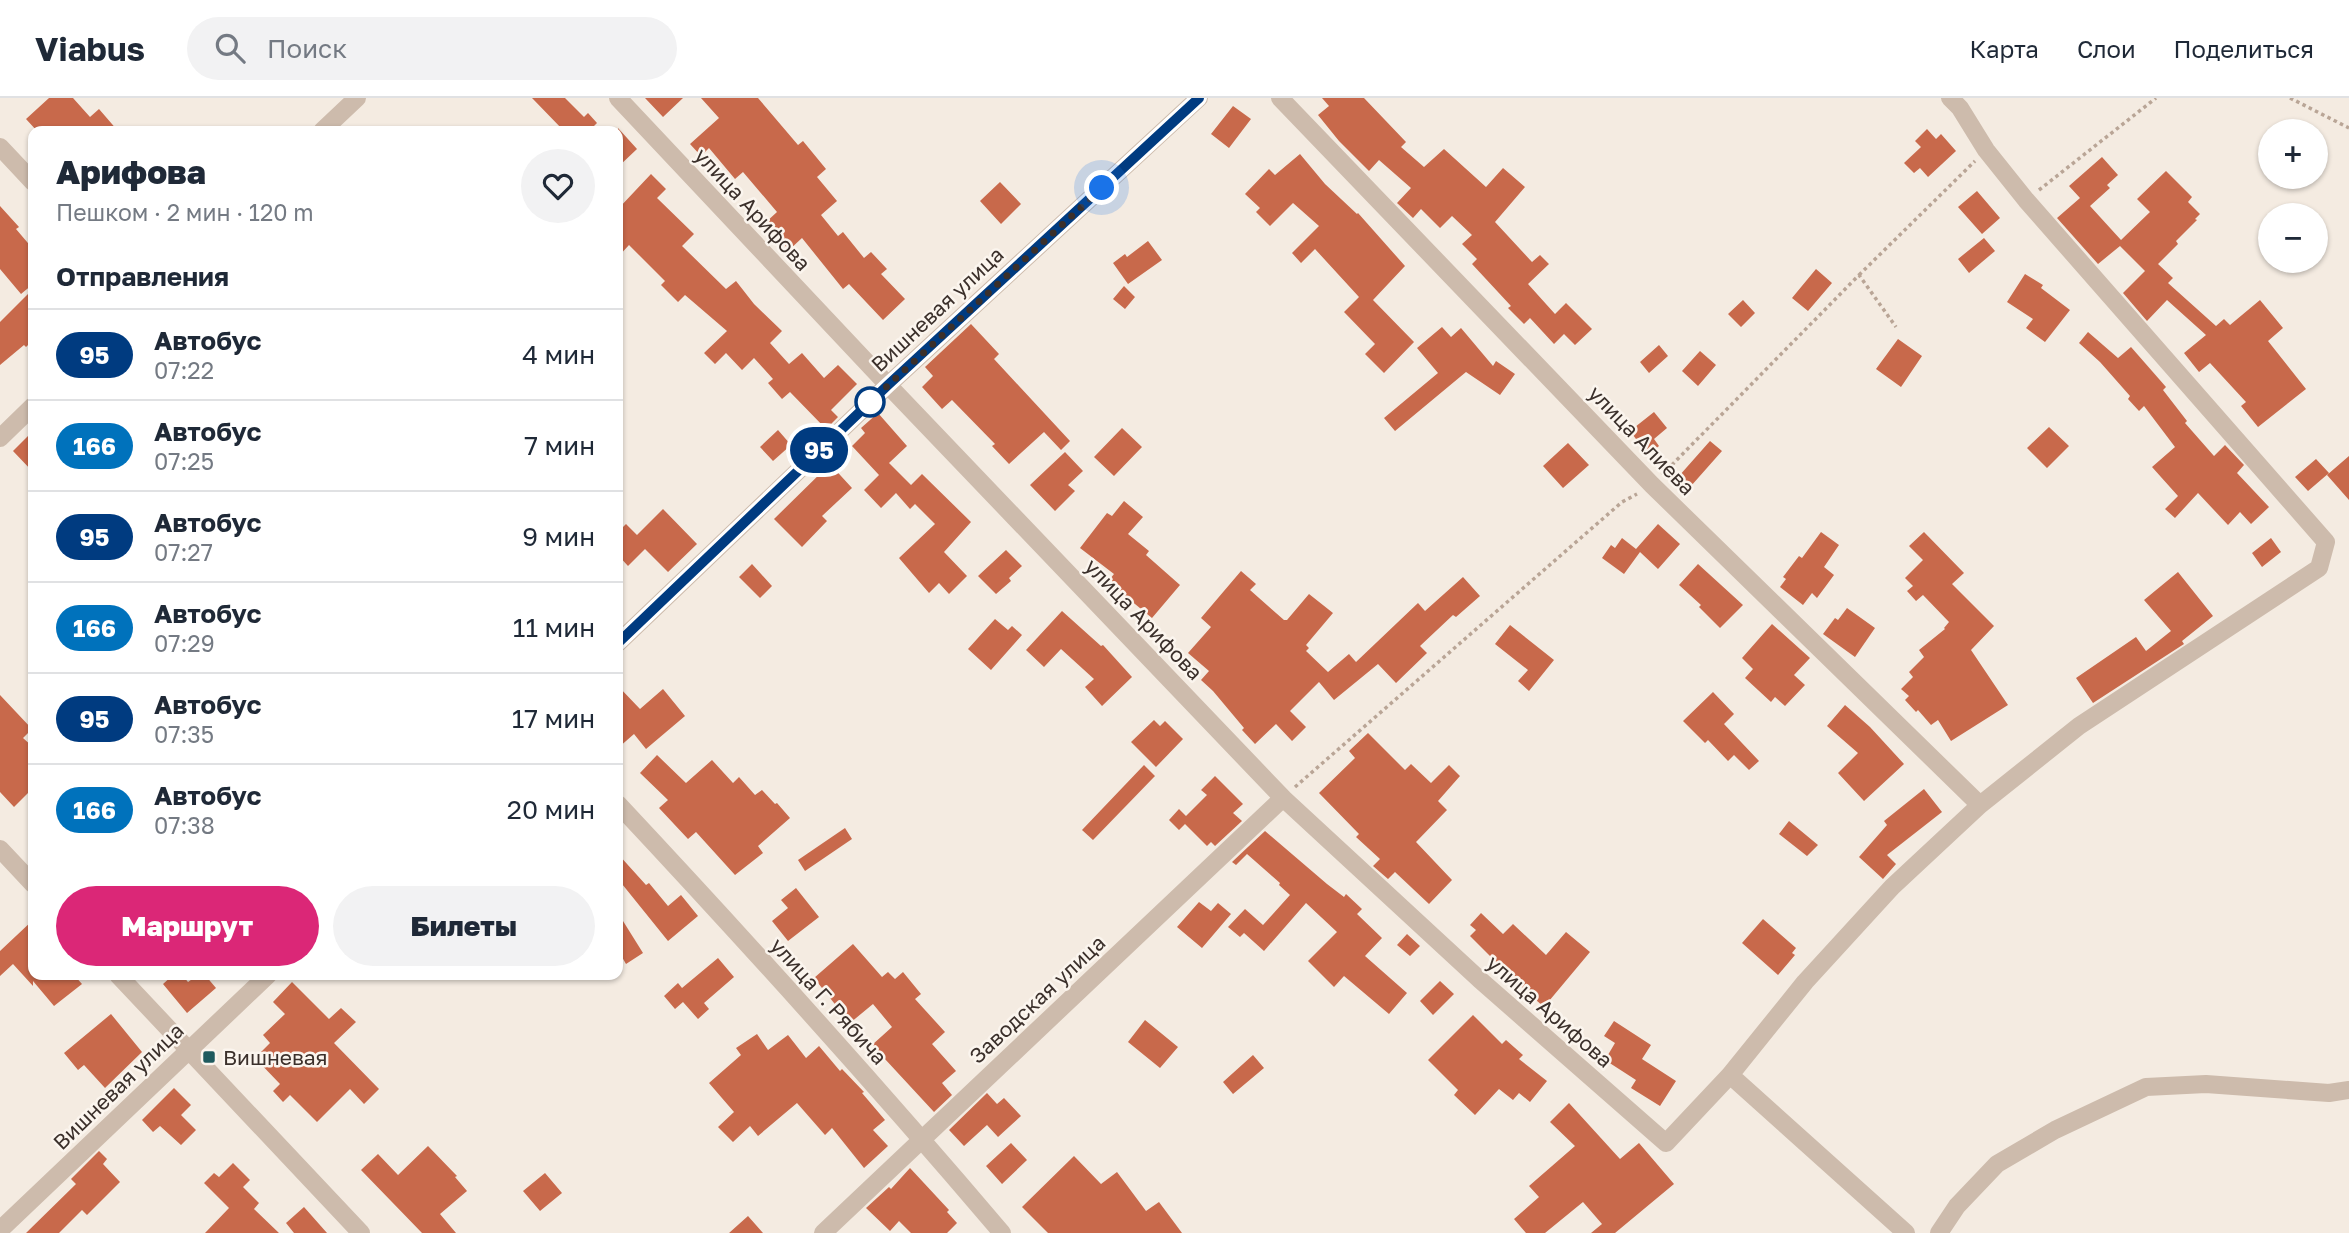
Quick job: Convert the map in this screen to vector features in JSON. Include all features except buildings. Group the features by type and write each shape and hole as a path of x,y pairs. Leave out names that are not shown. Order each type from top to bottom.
{"street":[{"path":"327,126 357,98"},
{"name":"улица Арифова","path":"618,98 1283,798 1479,979 1666,1143 1730,1076"},
{"name":"Вишневая улица","path":"623,638 888,385 1199,98"},
{"name":"улица Алиева","path":"1280,98 1652,485 1980,805"},
{"path":"1906,1233 1730,1076 1805,982 1892,887 1980,805 2078,726 2319,568 2326,542 2026,200 1986,150 1960,108 1950,98"},
{"path":"0,147 28,177"},
{"path":"0,438 28,411"},
{"name":"Заводская улица","path":"822,1233 1283,798"},
{"name":"улица Г. Рябича","path":"623,809 922,1139 1002,1233"},
{"path":"0,849 28,879"},
{"path":"123,980 361,1233"},
{"name":"Вишневая улица","path":"0,1230 263,980"},
{"path":"1939,1233 1957,1206 1997,1164 2055,1130 2146,1087 2206,1084 2329,1093 2349,1090"}],"path":[{"path":"2026,200 2156,98"},
{"path":"2290,98 2349,128"},
{"path":"1283,798 1622,502 1652,485 1986,150"},
{"path":"1859,275 1896,327"}],"bus line":[{"name":"95","path":"623,638 888,385 1199,98"}],"place":[{"name":"Вишневая","path":"209,1057"}],"route":[{"path":"870,402 1102,188"}]}
